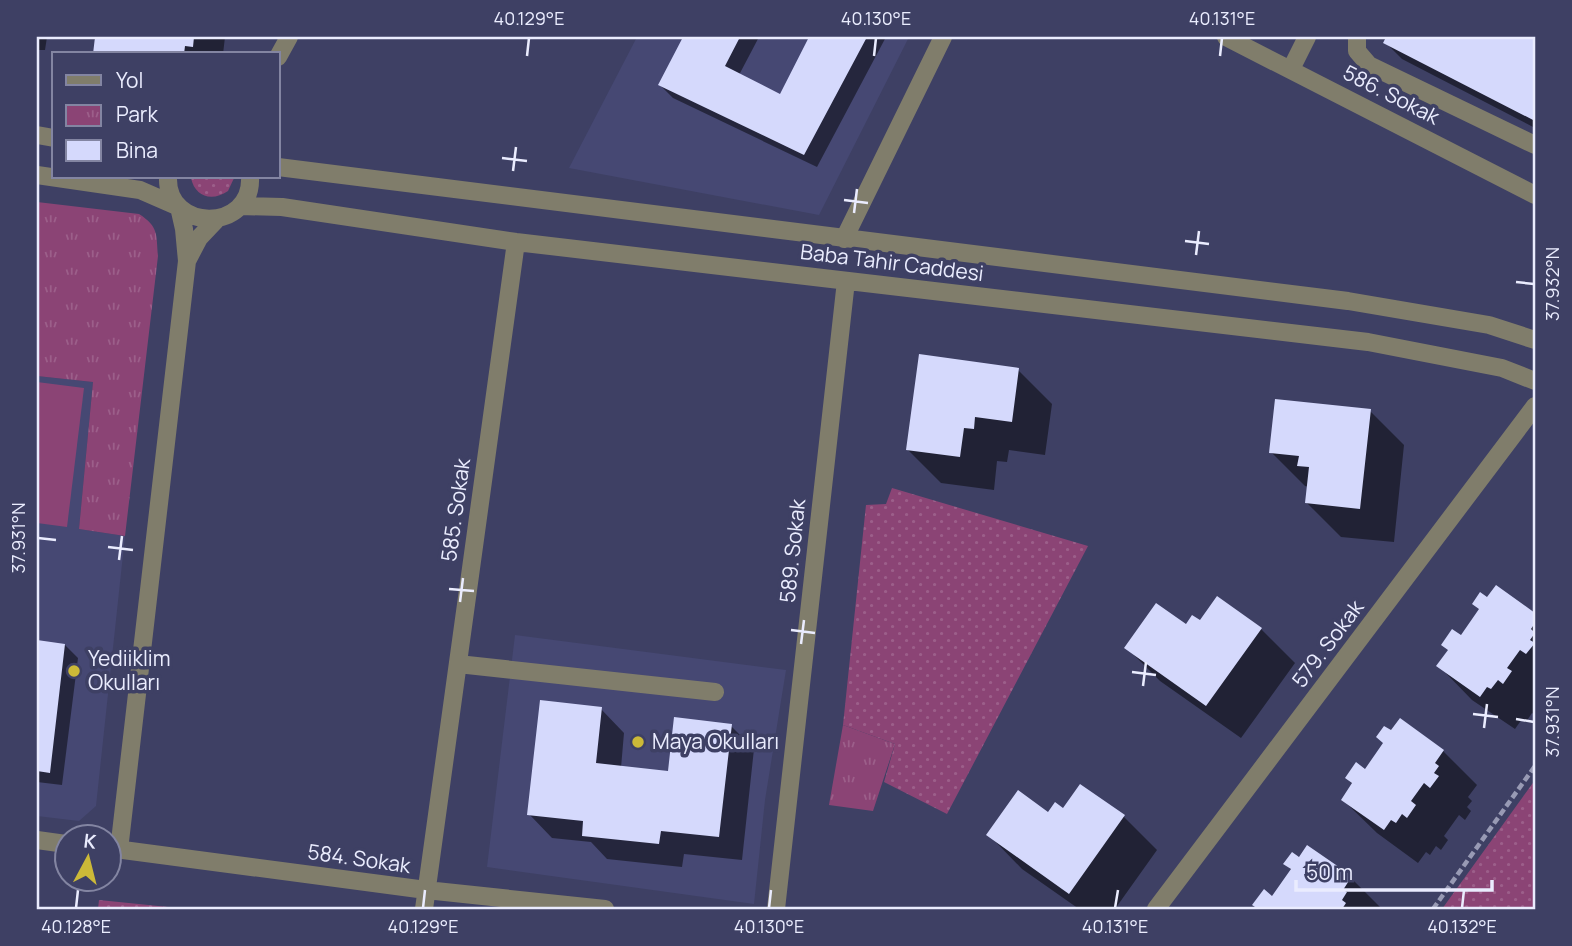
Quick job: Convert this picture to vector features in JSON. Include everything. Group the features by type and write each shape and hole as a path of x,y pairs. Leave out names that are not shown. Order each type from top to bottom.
{"street":[{"path":"280,53 289,37"},
{"path":"844,239 943,37"},
{"name":"586. Sokak","path":"1226,37 1535,195"},
{"path":"1291,69 1307,37"},
{"path":"1357,37 1357,51 1369,65 1535,145"},
{"name":"Baba Tahir Caddesi","path":"280,167 1348,301 1489,325 1535,340"},
{"path":"58,178 140,190 203,219 217,219 240,206 247,195 250,178"},
{"path":"117,824 187,261 184,229 178,207 171,195 168,178"},
{"name":"Baba Tahir Caddesi","path":"240,206 282,207 516,242 1368,342 1502,368 1535,381"},
{"path":"187,261 199,238 217,219"},
{"name":"585. Sokak","path":"424,909 516,242"},
{"name":"589. Sokak","path":"776,909 846,281"},
{"name":"579. Sokak","path":"1156,909 1535,406"},
{"path":"458,664 716,692"},
{"name":"584. Sokak","path":"122,850 426,890 605,909"}],"path":[{"path":"1433,909 1535,766"}],"shaded area":[{"path":"637,37 909,37 819,215 569,168"},
{"name":"Yediiklim Okulları","path":"37,376 93,382 79,529 125,536 96,806 79,821 37,816"},
{"name":"Maya Okulları","path":"515,635 786,670 765,800 754,904 487,867"}],"green space":[{"path":"191,178 234,178 228,191 210,197 196,190"},
{"path":"37,202 139,214 150,223 155,232 158,256 125,536 79,529 93,382 37,376"},
{"path":"37,382 84,388 67,527 37,523"},
{"path":"892,488 1088,546 947,814 884,782 895,744 843,725 866,505 886,504"},
{"path":"843,725 895,744 873,811 829,805"},
{"path":"1535,780 1535,909 1442,909"},
{"path":"99,900 188,909 98,909"}],"building":[{"path":"95,37 194,37 193,47 185,46 184,52 93,52"},
{"path":"683,37 740,37 725,66 780,94 809,37 867,37 804,155 658,85"},
{"path":"1386,37 1535,37 1535,121 1383,43"},
{"path":"919,354 1019,368 1012,422 975,417 974,429 964,428 960,457 906,450"},
{"path":"1275,399 1371,409 1360,509 1305,503 1309,467 1297,466 1299,456 1269,453"},
{"path":"1496,585 1535,613 1535,623 1531,629 1535,633 1530,640 1535,643 1526,654 1520,650 1507,668 1512,671 1503,684 1498,680 1491,689 1487,687 1480,697 1436,666 1448,650 1441,645 1452,629 1461,635 1479,609 1472,604 1480,592 1487,597"},
{"path":"1217,596 1262,628 1206,706 1124,648 1156,603 1186,624 1192,615 1200,620"},
{"path":"37,640 65,644 50,773 37,771"},
{"path":"540,700 602,707 596,763 668,771 674,717 732,724 719,837 661,831 659,844 582,836 583,821 527,815"},
{"path":"1400,718 1444,750 1435,763 1439,766 1434,773 1439,776 1430,788 1424,783 1411,801 1416,805 1407,818 1402,814 1396,823 1391,820 1384,830 1341,800 1352,783 1345,778 1356,762 1365,769 1383,743 1376,737 1384,726 1391,730"},
{"path":"1080,784 1125,815 1069,894 986,835 1018,790 1048,812 1055,802 1063,808"},
{"path":"1307,845 1352,876 1343,890 1347,892 1342,900 1346,903 1342,909 1258,909 1252,905 1264,889 1272,896 1291,869 1283,864 1292,852 1299,857"}],"place":[{"name":"Yediiklim Okulları","path":"74,671"},
{"name":"Maya Okulları","path":"638,742"}]}
